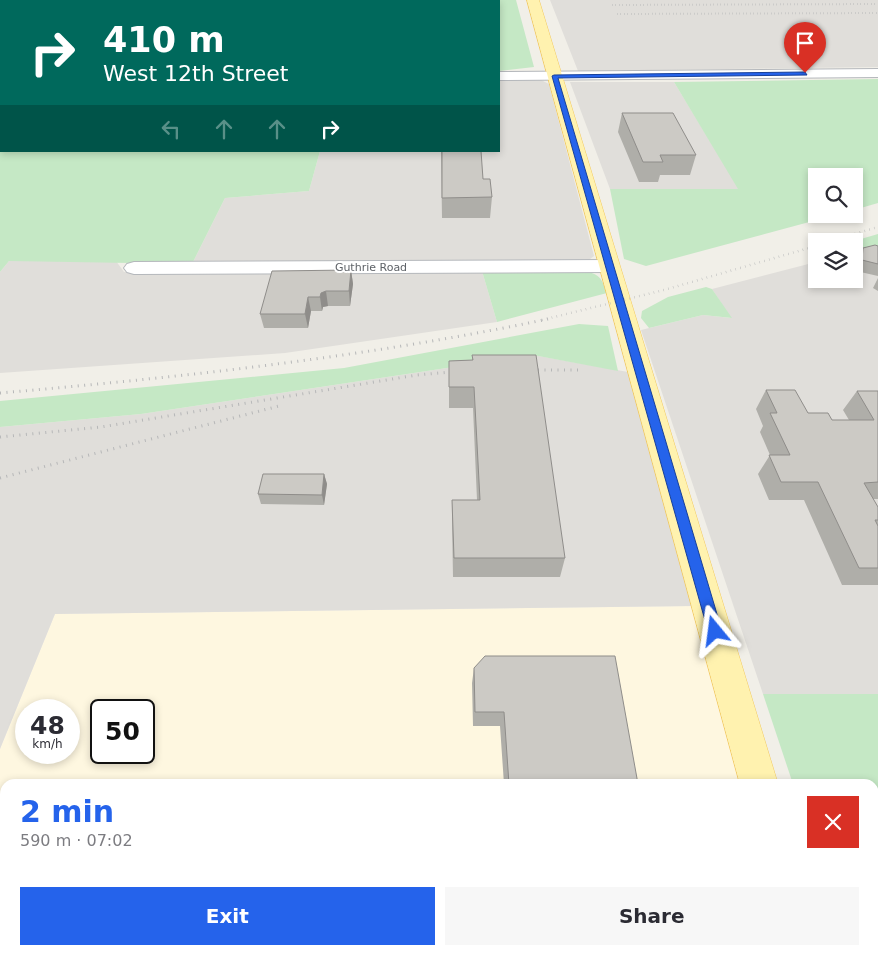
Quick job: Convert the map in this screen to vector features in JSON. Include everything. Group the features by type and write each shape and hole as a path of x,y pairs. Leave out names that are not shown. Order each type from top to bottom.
{"main road":[{"path":"533,0 758,779"}],"street":[{"path":"500,76 878,73"},
{"name":"Guthrie Road","path":"134,268 609,266"}],"shaded area":[{"path":"550,0 878,0 878,67 578,71"},
{"path":"500,79 539,79 549,84 594,256 586,262 192,264 225,198 309,191 320,152 500,152"},
{"path":"570,82 674,82 739,189 610,189"},
{"path":"878,247 878,694 763,694 641,330 703,315 731,318 712,289 808,264 808,288 863,288 863,251"},
{"path":"9,261 116,261 124,272 482,271 497,322 285,353 0,373 0,272"},
{"path":"533,355 628,372 695,606 55,614 20,699 15,699 15,712 0,749 0,427 141,414"},
{"path":"695,606 742,779 0,779 0,749 15,712 15,764 80,764 80,699 20,699 55,614"}],"green space":[{"path":"500,0 516,0 534,67 500,71"},
{"path":"878,79 878,203 863,207 863,168 808,168 808,222 646,266 624,259 610,189 738,189 674,82"},
{"path":"0,152 320,152 309,191 225,198 192,264 9,261 0,272"},
{"path":"878,234 878,247 863,251 863,238"},
{"path":"580,270 598,276 603,282 607,293 497,322 482,271"},
{"path":"706,287 712,289 732,318 703,315 649,328 641,318 642,311 668,297"},
{"path":"579,324 608,326 618,371 533,355 141,414 0,427 0,401 344,368"},
{"path":"763,694 878,694 878,779 791,779"}],"building":[{"path":"622,113 673,113 696,155 660,155 663,162 643,162"},
{"path":"442,152 481,152 483,179 490,179 492,197 442,198"},
{"path":"878,246 878,264 863,260 863,248"},
{"path":"351,270 349,291 326,291 321,293 320,297 308,297 305,314 260,314 272,271"},
{"path":"472,355 536,355 565,558 454,558 452,500 480,500 474,387 449,387 449,361 473,360"},
{"path":"766,390 795,390 808,413 828,413 832,420 874,420 857,391 878,391 878,482 864,483 878,507 878,520 875,520 878,526 878,568 859,568 818,482 781,482 769,455 790,455 770,413 777,413"},
{"path":"263,474 324,474 322,495 258,494"},
{"path":"485,656 615,656 637,779 509,779 504,712 475,712 474,668"}],"railway":[{"path":"612,5 878,4"},
{"path":"617,14 878,13"},
{"path":"858,233 878,227"},
{"path":"542,320 664,290 808,248"},
{"path":"0,393 207,373 344,355 548,319"},
{"path":"525,370 582,370"},
{"path":"0,437 101,427 417,375 462,371"},
{"path":"0,478 283,405"}],"route":[{"path":"715,631 554,76 805,73"}]}
